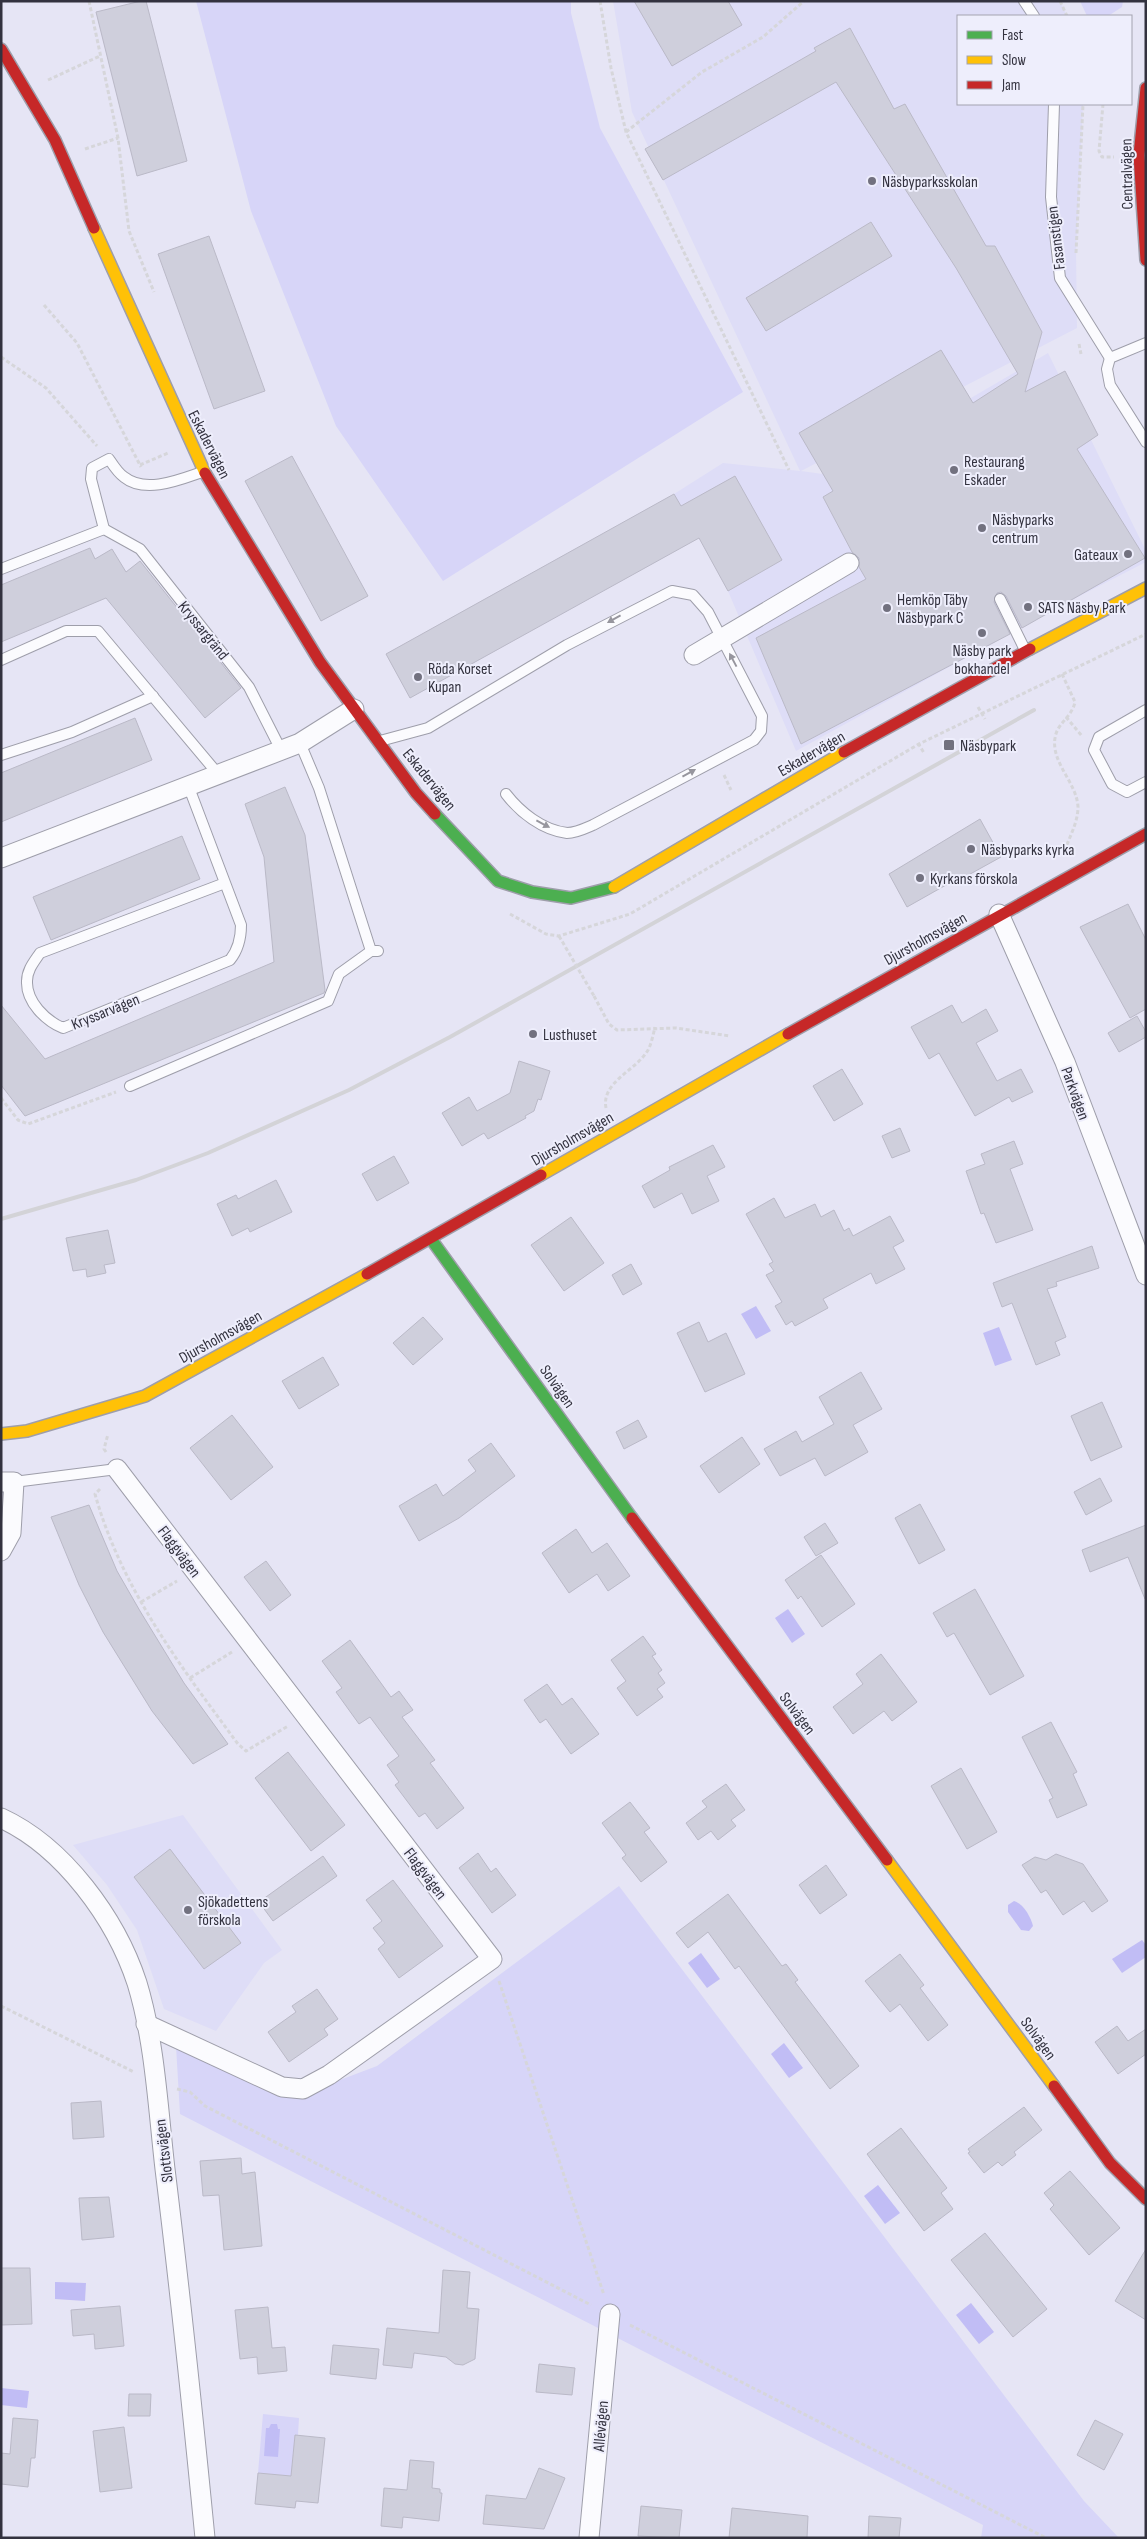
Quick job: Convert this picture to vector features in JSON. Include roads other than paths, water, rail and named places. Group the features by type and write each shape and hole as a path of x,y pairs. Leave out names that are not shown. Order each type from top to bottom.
{"street":[{"name":"Eskadervägen","path":"1,49 63,158 204,472 320,662 416,793 498,882 532,892 571,898 620,885 824,763 1026,651 1146,588"},
{"name":"Centralvägen","path":"1146,88 1139,156 1146,260"},
{"path":"694,656 721,638 849,563"},
{"path":"1,858 300,743 354,709"},
{"name":"Djursholmsvägen","path":"1,1434 27,1431 144,1396 431,1239 617,1130 999,914 1146,834"},
{"name":"Parkvägen","path":"999,914 1065,1062 1146,1275"},
{"name":"Solvägen","path":"431,1239 638,1527 952,1946 1110,2163 1146,2199"},
{"name":"Flaggvägen","path":"117,1469 492,1959 337,2070 303,2089 282,2087 146,2024"},
{"path":"1,1551 11,1533 8,1482"},
{"name":"Slottsvägen","path":"1,1818 21,1827 48,1850 99,1904 121,1946 137,1983 146,2024 182,2309 205,2538"},
{"name":"Allévägen","path":"589,2538 610,2314"}],"lane":[{"path":"1024,1 1033,15"},
{"name":"Fasanstigen","path":"1054,105 1051,197 1060,278 1110,358"},
{"path":"1146,343 1110,358 1107,369 1110,385 1146,442"},
{"path":"1,569 104,529 91,479 92,468 109,459 123,477 136,484 167,484 204,472"},
{"name":"Kryssargränd","path":"104,529 140,549 249,687 281,750"},
{"path":"379,742 428,728 566,645 672,591 693,595 708,612 762,716 761,731 754,740 594,825 568,833 549,828 519,811 506,794"},
{"path":"1000,599 1026,651"},
{"path":"1,660 66,631 98,630 218,774"},
{"path":"1,754 72,732 153,696"},
{"path":"1146,710 1100,736 1094,750 1112,784 1127,792 1146,782"},
{"path":"130,1086 328,1001 339,974 375,951 318,788 300,743"},
{"name":"Kryssarvägen","path":"188,785 241,925 241,936 235,953 230,960 63,1028 51,1023 41,1014 28,990 26,981 30,968 40,953 225,883"},
{"path":"8,1482 117,1469"}],"railway":[{"path":"1,1219 136,1180 208,1153 349,1090 450,1037 1034,710"}],"place":[{"name":"Näsbyparksskolan","path":"872,181"},
{"name":"Restaurang Eskader","path":"954,470"},
{"name":"Näsbyparks centrum","path":"982,528"},
{"name":"Gateaux","path":"1128,554"},
{"name":"SATS Näsby Park","path":"1028,607"},
{"name":"Hemköp Täby Näsbypark C","path":"887,608"},
{"name":"Näsby park bokhandel","path":"982,633"},
{"name":"Röda Korset Kupan","path":"418,677"},
{"name":"Näsbypark","path":"949,745"},
{"name":"Näsbyparks kyrka","path":"971,849"},
{"name":"Kyrkans förskola","path":"920,878"},
{"name":"Lusthuset","path":"533,1034"},
{"name":"Sjökadettens förskola","path":"188,1910"}]}
